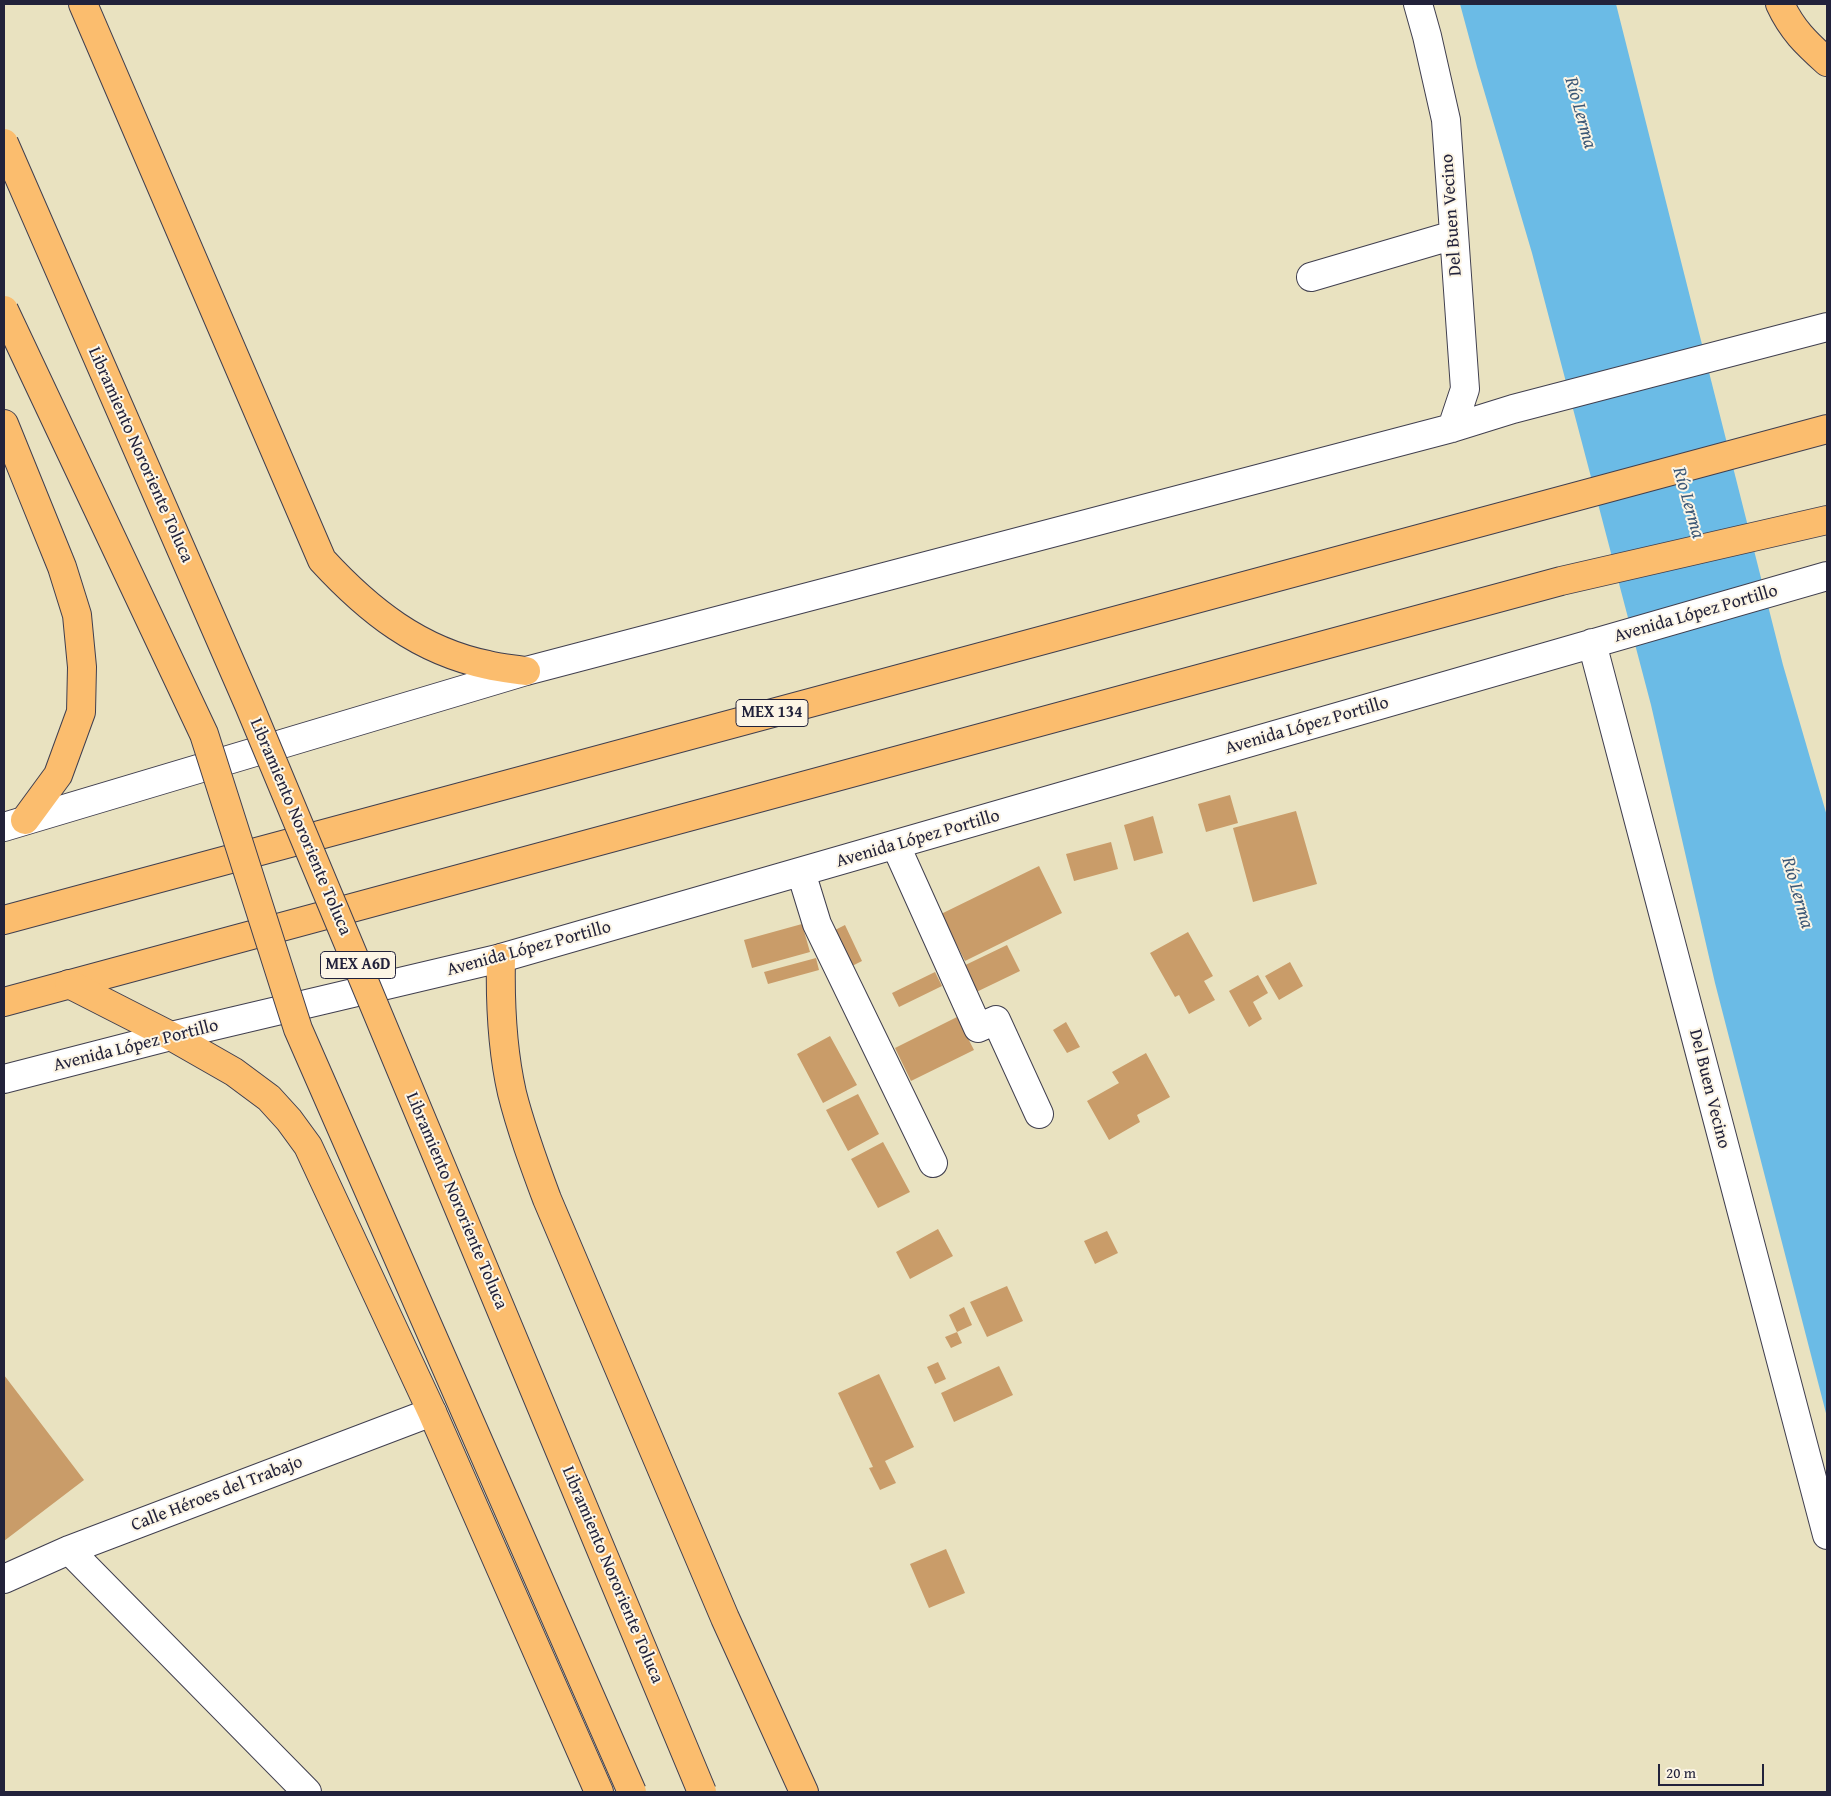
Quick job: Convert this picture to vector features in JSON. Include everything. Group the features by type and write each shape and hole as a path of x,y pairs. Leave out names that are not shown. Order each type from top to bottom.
{"main road":[{"path":"83,4 322,560 349,590 379,615 413,637 458,656 487,665 526,671"},
{"path":"1780,4 1792,28 1827,62"},
{"path":"1801,38 1827,42"},
{"name":"Libramiento Nororiente Toluca","path":"4,143 249,705 702,1792"},
{"path":"4,310 204,734 298,1029 632,1792"},
{"path":"4,424 62,568 77,615 82,667 81,712 58,774 14,823"},
{"name":"MEX 134","path":"4,920 1827,429"},
{"path":"4,1002 1562,581 1827,520"},
{"path":"501,958 500,988 506,1053 512,1091 525,1140 547,1199 725,1618 804,1792"},
{"path":"69,984 171,1036 234,1072 269,1098 289,1120 308,1146 432,1412 598,1792"}],"street":[{"name":"Del Buen Vecino","path":"1418,4 1446,120 1465,389 1452,428"},
{"path":"1310,277 1454,235"},
{"path":"14,823 526,671 1452,428 1513,409 1827,327"},
{"name":"Avenida López Portillo","path":"4,1079 171,1036 501,958 896,846 1827,576"},
{"name":"Del Buen Vecino","path":"1592,643 1662,902 1767,1314 1827,1535"},
{"path":"896,846 978,1028 996,1020 1039,1114"},
{"path":"801,872 817,924 934,1163"},
{"name":"Calle Héroes del Trabajo","path":"4,1579 69,1550 432,1412"},
{"path":"69,1550 306,1792"}],"water":[{"name":"Río Lerma","path":"1460,4 1616,4 1783,665 1827,816 1827,1417 1715,983 1651,705 1532,253"}],"building":[{"path":"1230,795 1238,823 1206,832 1198,804"},
{"path":"1296,811 1317,884 1253,902 1233,828"},
{"path":"1153,816 1163,853 1134,861 1124,825"},
{"path":"1111,842 1118,869 1074,881 1066,854"},
{"path":"1039,866 1062,913 965,961 941,914"},
{"path":"802,924 810,952 752,968 744,940"},
{"path":"845,925 862,961 852,966 835,930"},
{"path":"1188,932 1213,976 1204,981 1215,1000 1189,1014 1179,995 1175,997 1150,953"},
{"path":"1007,945 1020,971 968,996 955,970"},
{"path":"816,958 819,970 768,984 764,972"},
{"path":"1290,962 1303,986 1279,1000 1265,976"},
{"path":"935,972 942,986 899,1007 892,993"},
{"path":"1258,975 1268,993 1253,1002 1262,1019 1249,1027 1229,991"},
{"path":"957,1017 974,1050 911,1081 895,1048"},
{"path":"1066,1022 1080,1047 1067,1053 1053,1030"},
{"path":"830,1036 857,1085 823,1103 797,1054"},
{"path":"1146,1053 1170,1097 1137,1115 1140,1122 1109,1140 1087,1101 1119,1083 1112,1072"},
{"path":"858,1094 879,1134 848,1151 826,1110"},
{"path":"883,1142 910,1192 878,1208 851,1159"},
{"path":"938,1229 953,1256 910,1279 896,1252"},
{"path":"1107,1231 1118,1253 1095,1264 1084,1241"},
{"path":"1007,1286 1023,1321 987,1337 970,1302"},
{"path":"964,1307 972,1325 957,1332 949,1315"},
{"path":"957,1332 962,1343 951,1348 945,1337"},
{"path":"938,1362 946,1379 935,1384 927,1367"},
{"path":"999,1366 1013,1395 954,1422 941,1393"},
{"path":"879,1374 914,1447 885,1461 896,1483 880,1490 869,1468 873,1467 838,1393"},
{"path":"4,1375 84,1480 4,1541"},
{"path":"946,1549 965,1593 929,1608 910,1564"}]}
